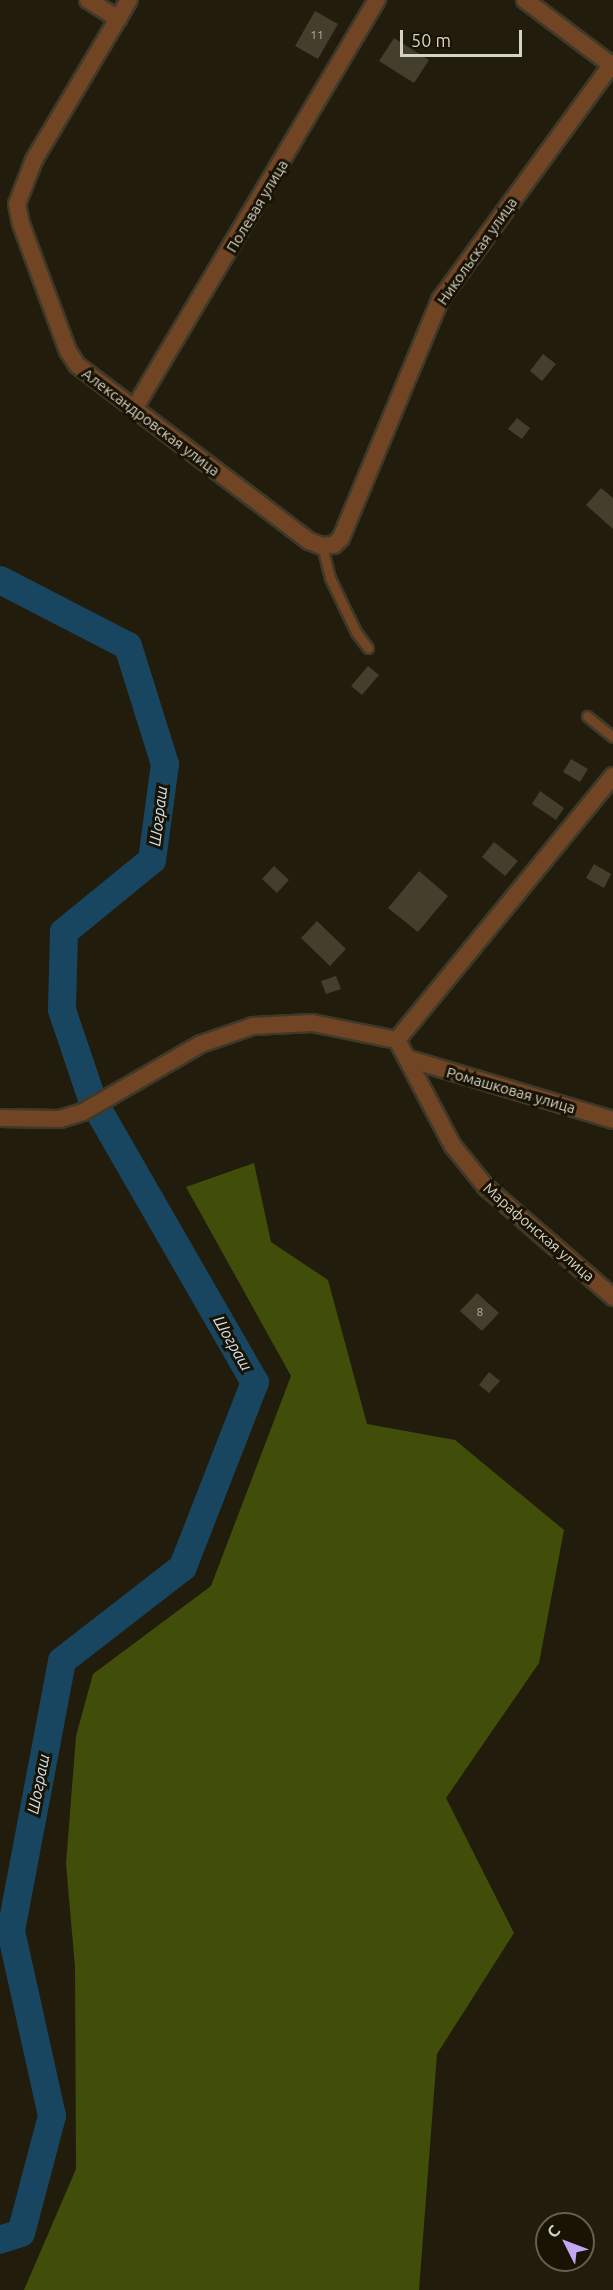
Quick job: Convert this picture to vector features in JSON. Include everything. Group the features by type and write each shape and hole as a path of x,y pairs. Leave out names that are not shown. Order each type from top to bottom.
{"street":[{"path":"88,0 118,19"},
{"name":"Александровская улица","path":"129,0 34,160 17,204 68,351 77,365 134,409 309,541 322,546"},
{"name":"Полевая улица","path":"134,409 377,0"},
{"path":"525,0 612,64"},
{"name":"Никольская улица","path":"322,546 334,545 341,538 440,300 612,64"},
{"path":"0,1119 60,1119 83,1112 108,1100 201,1044 253,1026 312,1023 397,1040 613,776"},
{"name":"Марафонская улица","path":"397,1040 409,1059 429,1107 453,1146 486,1187 613,1297"},
{"name":"Ромашковая улица","path":"409,1059 613,1120"}],"lane":[{"path":"322,546 330,578 368,648"},
{"path":"587,716 613,737"}],"green space":[{"path":"254,1163 271,1242 328,1280 367,1424 455,1440 564,1530 539,1663 446,1798 514,1933 437,2054 419,2290 24,2290 76,2169 75,1967 66,1864 76,1736 93,1674 211,1586 291,1376 186,1187"}],"building":[{"path":"315,11 338,24 318,59 295,46"},
{"path":"394,38 429,60 414,83 379,61"},
{"path":"543,354 556,364 542,381 530,371"},
{"path":"517,418 530,428 522,439 508,429"},
{"path":"601,488 613,498 613,529 586,505"},
{"path":"368,666 379,675 362,695 351,686"},
{"path":"571,759 588,769 580,782 563,772"},
{"path":"540,791 564,808 556,820 532,804"},
{"path":"494,842 518,861 505,876 482,857"},
{"path":"594,864 611,874 604,888 586,878"},
{"path":"274,866 289,880 277,893 262,879"},
{"path":"419,871 448,896 418,932 388,908"},
{"path":"317,921 346,949 330,966 301,938"},
{"path":"336,976 341,989 326,994 321,981"},
{"path":"477,1293 499,1313 482,1331 460,1311"},
{"path":"489,1372 500,1381 489,1393 479,1385"}],"waterway":[{"name":"Шограш","path":"0,580 128,646 165,764 152,860 64,932 62,1010 92,1099 255,1382 183,1567 62,1661 11,1931 52,2116 21,2233 0,2240"}]}
